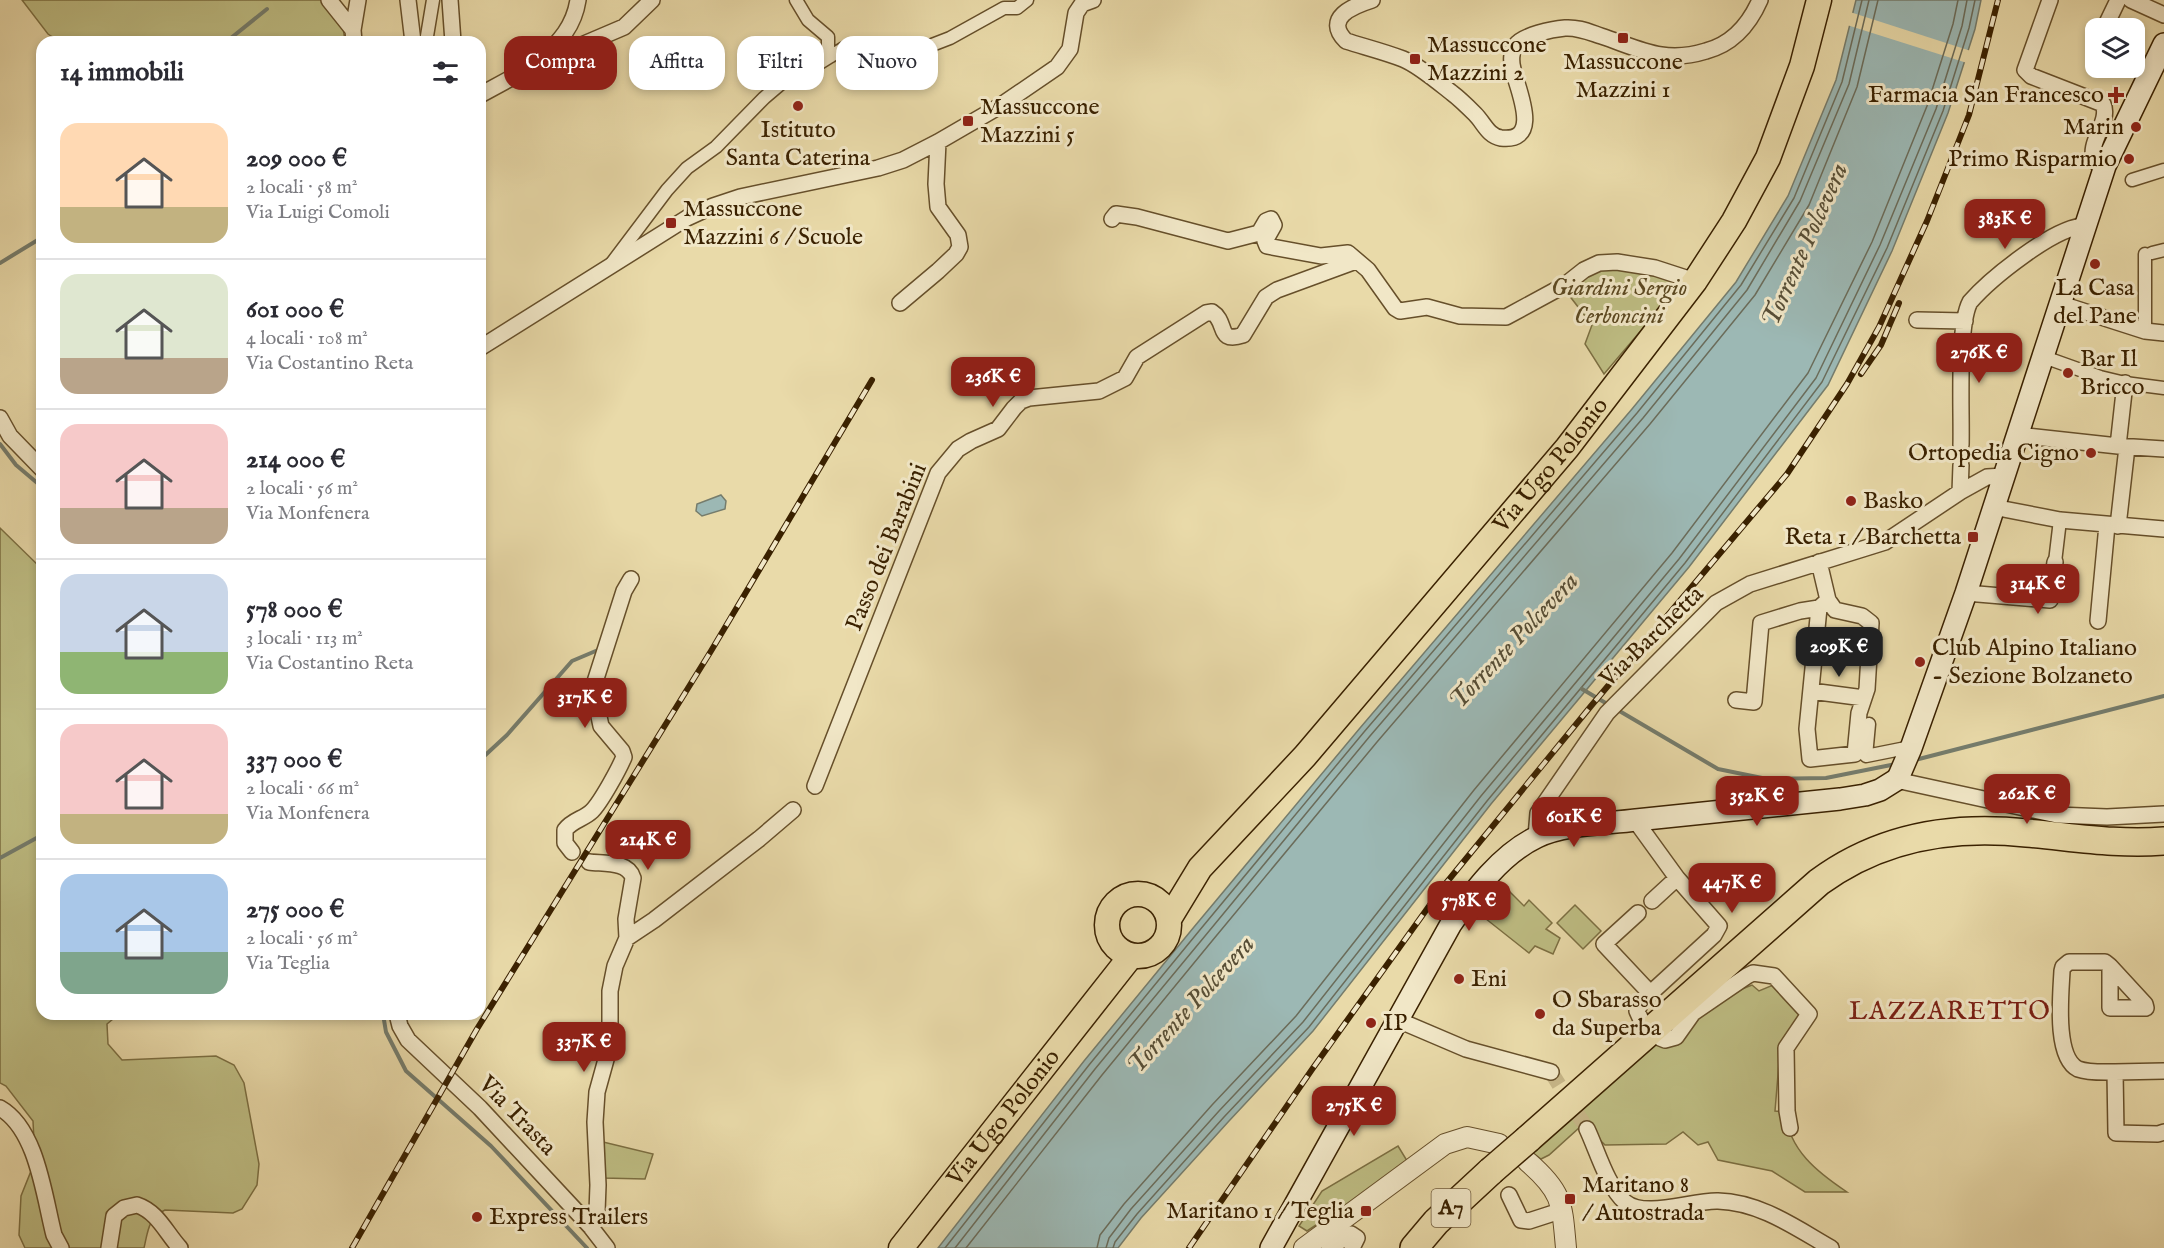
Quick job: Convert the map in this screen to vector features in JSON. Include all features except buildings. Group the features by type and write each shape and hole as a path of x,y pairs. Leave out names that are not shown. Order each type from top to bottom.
{"highway":[{"name":"A7","path":"1414,1248 1436,1222 1491,1171 1528,1150 1819,882 1858,857 1911,838 1965,832 2026,832 2075,839 2145,843 2164,841"}],"main road":[{"name":"Via Ugo Polonio","path":"1200,868 1150,895 1130,894 1120,899 1108,915 1106,926 1108,936 1122,951 1142,957 1160,948 1167,940 1170,930 1169,919 1200,868 1305,756 1567,448 1695,281 1734,221 1768,158 1802,66 1817,4"},
{"path":"1274,1242 1451,924 1491,873 1519,848 1549,832 1576,827 1848,798 1880,790 1897,778 1911,747 1966,593 2105,166 2116,139 2159,67 2164,44"},
{"path":"1150,895 1166,909 1169,919"},
{"name":"Via Ugo Polonio","path":"901,1248 1107,987 1122,951"}],"street":[{"path":"329,0 354,36"},
{"path":"354,36 358,0"},
{"path":"408,0 412,36"},
{"path":"427,36 433,0"},
{"path":"450,0 453,36"},
{"path":"563,36 569,30 577,10 578,0"},
{"path":"603,36 624,27 652,0"},
{"path":"796,0 808,20 828,37 828,51 831,56"},
{"path":"608,268 667,190 687,168 716,147 791,75 815,66 844,48 885,53 919,50 950,38 1004,8 1017,8 1027,0"},
{"path":"486,344 608,268 627,259 687,218 713,206 740,197 878,168 903,160 938,142 1000,106 1057,67 1070,49 1076,13 1082,4 1093,0"},
{"path":"1372,0 1354,6 1342,14 1339,25 1342,37 1346,41 1405,60 1453,93 1477,115 1491,134 1508,138 1519,134 1524,125 1525,109 1512,62 1515,47 1524,39 1567,28 1582,29 1659,56 1680,57 1718,48 1736,36 1752,16 1760,0"},
{"path":"2050,0 2025,70 2031,76 2103,104 2105,112 2093,155 2095,162 2105,166"},
{"path":"2109,18 2118,0"},
{"path":"2131,0 2164,15"},
{"path":"486,92 504,82"},
{"path":"900,303 956,255 960,247 958,235 938,207 936,183 938,142"},
{"path":"1732,202 1755,158 1768,158"},
{"path":"2132,180 2164,170"},
{"path":"1112,219 1116,214 1137,217 1228,241 1259,233 1266,221 1272,219 1274,225 1265,241 1269,247 1287,248 1321,256 1348,253 1368,270 1395,308 1400,311 1427,307 1460,316 1506,317 1565,285 1584,270 1599,263 1617,262 1655,268 1695,281"},
{"path":"1961,445 1967,307 1974,297 2028,251 2068,229 2085,226"},
{"path":"2145,331 2154,252"},
{"name":"Passo dei Barabini","path":"815,786 938,473 952,454 971,441 998,429 1021,401 1029,398 1099,391 1125,378 1137,357 1206,313 1212,312 1218,315 1224,333 1228,337 1243,335 1266,297 1277,290 1356,261"},
{"path":"2061,304 2145,331 2164,333"},
{"path":"1917,320 1965,321"},
{"path":"2044,357 2100,377 2164,388"},
{"path":"2098,621 2113,525 2121,519 2125,383"},
{"path":"0,418 10,436 36,462"},
{"path":"2017,435 2164,449"},
{"path":"1960,465 1960,492"},
{"name":"Via Barchetta","path":"1536,837 1538,813 1607,713 1716,603 1750,584 1885,542 1960,492 1987,477 2004,476"},
{"path":"1993,507 2060,520 2164,529"},
{"path":"1966,593 2050,600 2060,520"},
{"path":"1736,700 1754,702 1761,623 1823,604 1835,610 1862,616 1871,623 1867,689 1859,713 1855,754 1810,759 1807,729 1810,691 1823,604 1819,562"},
{"path":"572,852 565,843 565,830 596,806 623,760 622,751 601,726 593,688 624,591 631,579"},
{"path":"1810,691 1864,698"},
{"path":"1869,724 1866,756 1911,747"},
{"path":"1897,778 2057,815 2107,817 2164,814"},
{"path":"627,938 654,920 793,810"},
{"path":"1635,820 1677,878 1719,926 1714,935 1638,1006 1637,1011 1642,1022"},
{"path":"590,862 627,868 633,879 626,919 627,938 615,966 609,1004 610,1045 597,1092 595,1122 597,1212 590,1226"},
{"path":"1652,901 1677,878"},
{"path":"1638,913 1604,944 1650,993"},
{"path":"2110,966 2102,962 2072,961 2063,967 2061,1032 2066,1052 2074,1066 2080,1070 2164,1071"},
{"path":"1660,1038 1665,1040 1676,1037 1693,1013 1747,976 1753,973 1774,976 1809,1014 1786,1048 1787,1114 1790,1128"},
{"name":"Via Trasta","path":"398,1020 408,1040 480,1108 590,1226 607,1248"},
{"path":"1398,1020 1466,1049 1551,1071"},
{"path":"2115,1072 2116,1133 2158,1134 2164,1132"},
{"path":"0,1108 19,1124 32,1146 54,1235 61,1248"},
{"path":"1587,1129 1613,1187 1625,1202 1638,1210 1717,1201 1743,1204 1765,1211 1831,1248"},
{"path":"1314,1247 1445,1144 1467,1137 1499,1144"},
{"path":"1528,1150 1556,1191 1563,1210 1566,1248"},
{"path":"1509,1195 1521,1220 1529,1221 1563,1210"},
{"path":"109,1248 114,1216 124,1208 137,1205 154,1215 180,1248"},
{"path":"1274,1242 1314,1247 1351,1234 1357,1238 1352,1248"}],"green space":[{"path":"22,0 321,0 343,27 344,36 51,36"},
{"name":"Giardini Sergio Cerboncini","path":"1626,266 1678,281 1679,286 1604,374 1585,344 1592,325 1565,290 1586,272"},
{"path":"0,528 36,563 36,1020 112,1020 107,1024 108,1044 122,1060 216,1056 234,1065 244,1083 259,1164 257,1185 242,1209 233,1213 165,1210 159,1213 152,1221 144,1248 25,1248 19,1235 21,1196 35,1161 33,1121 6,1086 0,1083"},
{"path":"1505,887 1524,906 1529,900 1552,923 1546,929 1560,938 1553,954 1535,946 1529,953 1481,915"},
{"path":"1575,905 1601,931 1583,949 1557,923"},
{"path":"1752,985 1759,991 1773,985 1806,1013 1780,1050 1775,1111 1785,1112 1792,1138 1806,1159 1847,1192 1805,1192 1772,1171 1718,1160 1708,1142 1698,1145 1683,1132 1666,1144 1605,1145 1598,1138 1579,1128 1549,1155 1541,1159 1529,1150 1653,1042"},
{"path":"599,1141 653,1154 645,1179 603,1178"},
{"path":"1398,1146 1409,1164 1307,1231 1299,1226 1322,1191"}],"water":[{"name":"Torrente Polcevera","path":"1856,0 1981,0 1975,29 1948,113 1892,251 1828,385 1689,567 1491,804 1313,1031 1141,1218 1118,1248 938,1248 1084,1061 1194,927 1632,409 1736,282 1788,196 1836,80"},
{"path":"721,495 726,501 725,509 702,516 696,511 697,504"}],"pier":[{"path":"1850,12 1971,51 1967,63 1847,25"}],"waterway":[{"path":"233,36 267,9"},
{"path":"0,263 36,241"},
{"path":"0,444 16,465 36,482"},
{"path":"486,754 507,735 572,661 598,650"},
{"path":"1582,689 1609,705"},
{"path":"1915,760 2164,696"},
{"path":"1616,709 1718,769 1767,779 1826,778 1896,764"},
{"path":"0,858 36,838"},
{"path":"384,1020 386,1032 406,1071 491,1146 587,1248"}],"tunnel":[{"path":"1551,1072 1587,1129"}],"railway":[{"path":"1189,1248 1313,1068 1442,888 1591,706 1787,474 1847,384 1879,327 1927,221 1969,115 1998,0"},
{"path":"1861,374 1881,345 1899,303"},
{"path":"486,1014 711,651 872,380"},
{"path":"352,1248 483,1020"}],"place":[{"name":"Massuccone Mazzini 1","path":"1623,38"},
{"name":"Massuccone Mazzini 2","path":"1415,59"},
{"name":"Farmacia San Francesco","path":"2116,95"},
{"name":"Istituto Santa Caterina","path":"798,106"},
{"name":"Massuccone Mazzini 5","path":"968,121"},
{"name":"Marin","path":"2136,127"},
{"name":"Primo Risparmio","path":"2129,159"},
{"name":"Massuccone Mazzini 6 / Scuole","path":"671,223"},
{"name":"La Casa del Pane","path":"2095,264"},
{"name":"Bar Il Bricco","path":"2068,373"},
{"name":"Ortopedia Cigno","path":"2091,453"},
{"name":"Basko","path":"1851,501"},
{"name":"Reta 1 / Barchetta","path":"1973,537"},
{"name":"Club Alpino Italiano - Sezione Bolzaneto","path":"1920,662"},
{"name":"Eni","path":"1459,979"},
{"name":"O Sbarasso da Superba","path":"1540,1014"},
{"name":"IP","path":"1371,1023"},
{"name":"Maritano 8 / Autostrada","path":"1570,1199"},
{"name":"Maritano 1 / Teglia","path":"1366,1211"},
{"name":"Express Trailers","path":"477,1217"}],"district":[{"name":"LAZZARETTO","path":"1950,1011"}]}
